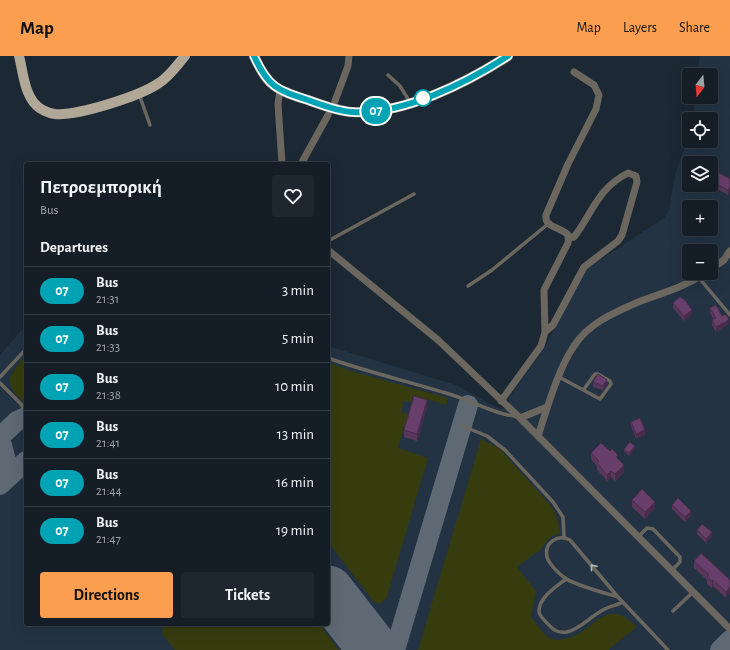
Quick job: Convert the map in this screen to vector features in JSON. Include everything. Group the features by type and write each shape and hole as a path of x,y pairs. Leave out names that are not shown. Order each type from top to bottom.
{"main road":[{"path":"19,56 27,89 36,105 47,112 62,114 128,99 139,94 160,82 185,56"},
{"path":"254,56 264,76 280,90 350,112 374,111 410,103 448,88 508,56"}],"street":[{"path":"335,101 348,66 349,56"},
{"path":"501,401 542,346 545,332 544,290 564,251 568,238 565,231 548,224 545,220 546,215 599,100 597,88 574,72"},
{"path":"280,90 278,104 282,162"},
{"path":"302,162 328,115"},
{"path":"545,332 553,325 584,267 618,241 622,235 637,182 636,176 628,173 614,180 594,202 574,237 568,238"},
{"path":"718,265 727,260 730,250"},
{"path":"330,252 433,336 520,418 730,629"},
{"path":"538,436 547,407 574,345 601,320 638,302 675,290 694,280"},
{"path":"520,418 547,407"}],"lane":[{"path":"388,75 400,86 410,103"},
{"path":"139,94 150,125"},
{"path":"330,240 414,194"},
{"path":"468,286 492,270 548,224"},
{"path":"700,280 730,315"},
{"path":"0,377 24,350"},
{"path":"330,359 448,393 497,413 520,418"},
{"path":"560,377 600,399 611,384 610,381 598,374 595,374 584,389"},
{"path":"0,383 21,404 24,410"},
{"path":"462,426 487,436 505,450 553,502 563,517 564,537"},
{"path":"638,537 647,528 652,529 680,557 680,562 672,570"},
{"path":"618,597 566,580 547,558 547,549 551,542 557,537 564,537 578,547 618,597 668,650"},
{"path":"566,580 552,591 540,607 539,612 542,618 553,629 560,632 576,628 605,608 617,606 623,602"},
{"path":"673,611 693,592"}],"shaded area":[{"path":"700,56 730,56 730,650 0,650 0,355 24,327 24,626 330,626 330,347 456,385 500,409 504,408 509,402 509,398 545,347 585,270 665,217 669,210 676,171 685,148 718,148 718,112 694,112 694,104 718,104 718,68 698,68"}],"green space":[{"path":"24,358 24,402 12,390 10,384 11,374"},
{"path":"330,363 348,370 448,398 446,405 413,395 411,402 404,401 401,412 408,414 398,448 428,458 387,597 380,604 374,602 330,545"},
{"path":"481,439 499,448 552,507 558,521 560,533 549,538 541,549 517,567 536,591 531,617 547,636 556,640 573,636 607,615 616,614 626,617 637,627 608,650 418,650"},
{"path":"163,626 321,626 339,650 175,650 162,634"}],"building":[{"path":"718,172 730,179 730,187 728,190 718,185"},
{"path":"680,297 685,300 692,310 684,316 673,303"},
{"path":"716,305 722,316 726,314 729,320 716,327 712,320 716,318 710,308"},
{"path":"598,374 607,380 603,386 593,382"},
{"path":"414,396 427,400 417,434 404,430"},
{"path":"640,418 645,430 636,434 631,422"},
{"path":"630,442 635,446 629,453 624,449"},
{"path":"601,443 610,451 612,449 618,455 616,457 624,465 615,474 611,471 607,475 597,463 599,461 591,453"},
{"path":"642,489 655,502 645,512 632,500"},
{"path":"678,498 691,511 685,517 672,505"},
{"path":"702,524 712,532 706,539 697,530"},
{"path":"701,553 730,580 730,587 726,592 713,580 712,581 707,577 709,575 694,561"}],"taxiway":[{"path":"395,650 468,405"},
{"path":"0,437 17,421 24,418"},
{"path":"2,445 10,476"},
{"path":"0,485 24,463"},
{"path":"720,650 730,640"}],"runway":[{"path":"330,594 374,650"}],"bus line":[{"name":"07","path":"254,56 266,79 280,90 350,112 374,111 410,103 448,88 508,56"}]}
